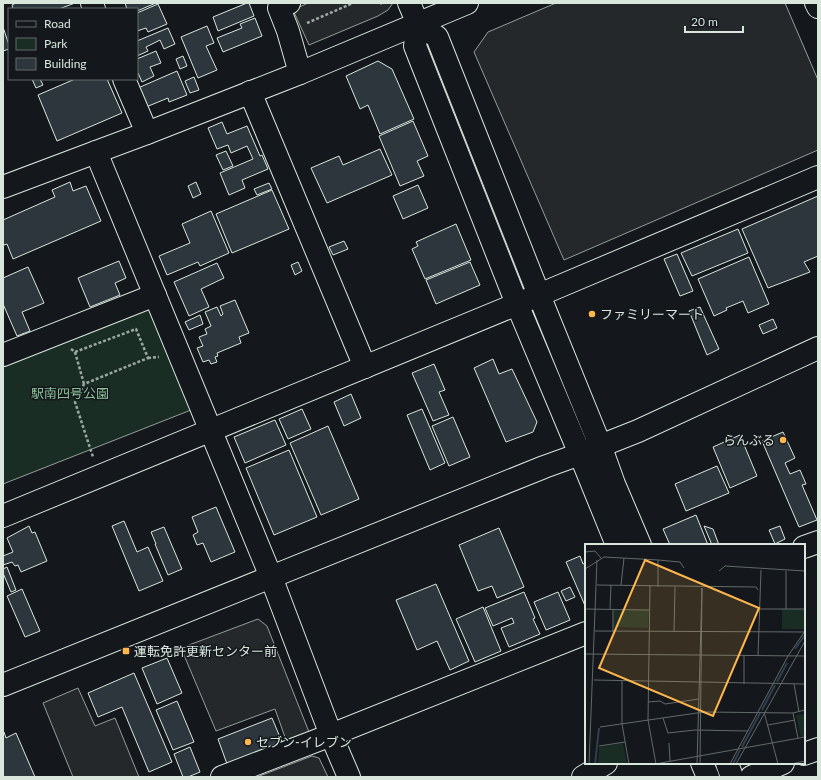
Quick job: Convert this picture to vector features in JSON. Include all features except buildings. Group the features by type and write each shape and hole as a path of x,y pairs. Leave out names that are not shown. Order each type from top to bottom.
{"street":[{"path":"269,3 281,34 300,73"},
{"path":"289,3 279,8 288,31 300,73"},
{"path":"409,3 418,24 415,46 516,304 617,544"},
{"path":"3,187 300,73 467,3"},
{"path":"816,3 818,7"},
{"path":"418,24 437,37 600,445 614,484 640,544"},
{"path":"124,80 147,133"},
{"path":"250,92 365,367"},
{"path":"96,152 271,577 331,735 349,777"},
{"path":"3,516 539,295 818,177"},
{"path":"3,355 155,295"},
{"path":"3,685 537,470 638,431 818,348"},
{"path":"805,547 818,542"},
{"path":"222,777 585,633"},
{"path":"805,754 818,749"},
{"path":"583,777 604,764"},
{"path":"702,764 708,777"},
{"path":"726,764 732,777"},
{"path":"751,777 781,764"}],"path":[{"path":"301,26 353,3"},
{"path":"74,352 136,328 148,358"},
{"path":"53,335 74,352 84,384"},
{"path":"100,476 75,402 84,384 148,358 163,356"}],"green space":[{"name":"駅南四号公園","path":"149,298 191,410 3,484 3,355"}],"shaded area":[{"path":"308,3 393,3 388,10 378,16 309,45 293,10"},
{"path":"556,3 785,3 818,80 818,150 564,260 474,52 488,32"},
{"path":"258,619 267,626 309,732 286,740 275,709 216,731 181,648"},
{"path":"78,688 95,726 115,718 139,777 73,777 43,703"},
{"path":"312,756 319,758 328,777 257,777"}],"place":[{"name":"ファミリーマート","path":"592,314"},
{"name":"らんぶる","path":"783,440"},
{"name":"運転免許更新センター前","path":"126,651"},
{"name":"セブン-イレブン","path":"248,742"}]}
